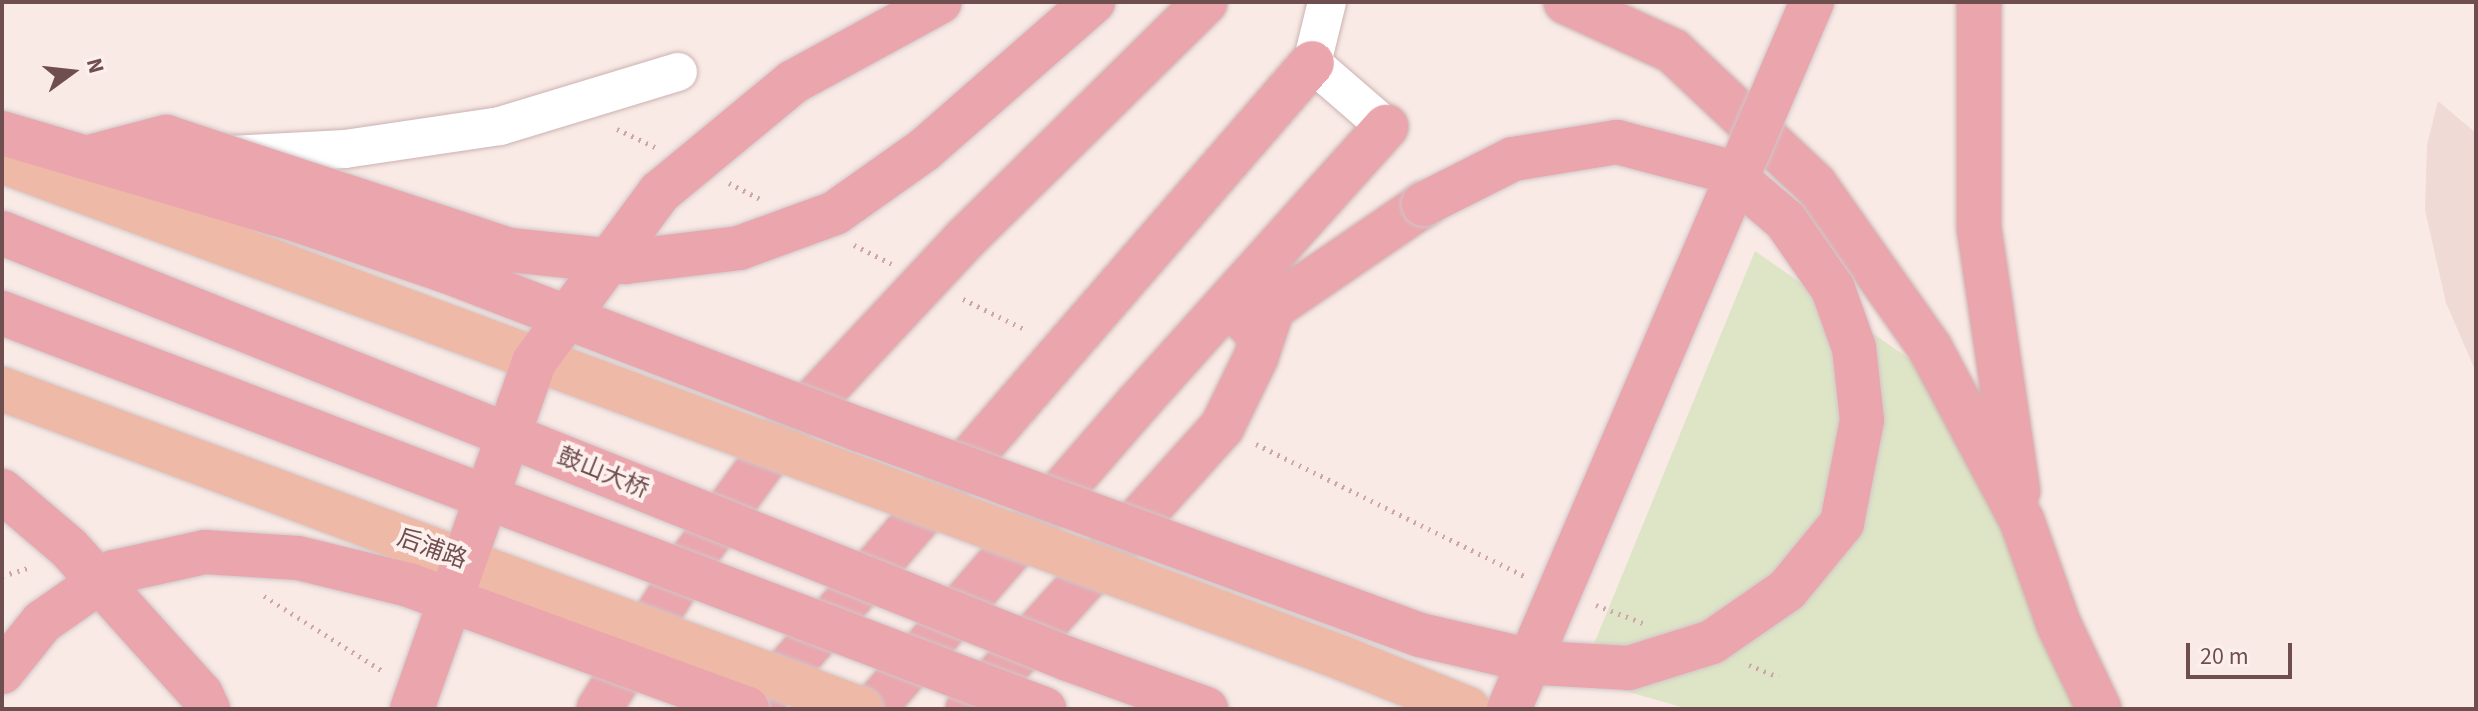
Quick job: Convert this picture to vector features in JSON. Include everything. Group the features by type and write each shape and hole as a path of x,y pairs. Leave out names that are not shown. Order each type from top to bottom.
{"highway":[{"path":"400,692 534,362 660,192 793,82 940,2"},
{"path":"89,157 166,137 510,250 625,262 739,248 835,213 924,150 1093,2"},
{"path":"599,709 693,558 785,432 965,239 1205,2"},
{"path":"1566,2 1673,51 1815,185 1930,348 2022,521 2059,625 2099,709"},
{"path":"1509,709 1812,2"},
{"path":"1979,2 1979,228 2022,521"},
{"path":"754,709 1312,63"},
{"path":"873,709 1139,402 1386,127"},
{"path":"2,135 89,157 294,219 446,271 861,430 1420,635 1540,663 1629,668 1712,642 1787,590 1842,523 1862,420 1854,348 1833,289 1785,220 1727,171 1617,142 1513,159 1424,204 1139,402"},
{"name":"鼓山大桥","path":"2,233 1068,659 1206,709"},
{"path":"968,709 1222,427 1256,357 1273,306"},
{"path":"2,313 1044,709"},
{"path":"2,491 69,548 201,694 208,709"},
{"path":"2,672 42,622 114,572 205,552 298,558 409,585 747,709"}],"main road":[{"path":"2,161 1327,653 1468,709"},
{"name":"后浦路","path":"2,389 861,709"}],"lane":[{"path":"1327,2 1312,63 1386,127"},
{"path":"2,135 154,158 345,149 500,126 678,72"}],"path":[{"path":"959,297 1024,329"},
{"path":"1256,444 1526,577"},
{"path":"268,599 400,692"}],"shaded area":[{"path":"2438,101 2476,133 2476,372 2446,303 2425,210 2427,145"}],"green space":[{"path":"1755,251 1921,367 2111,709 1688,709 1580,678"}]}
